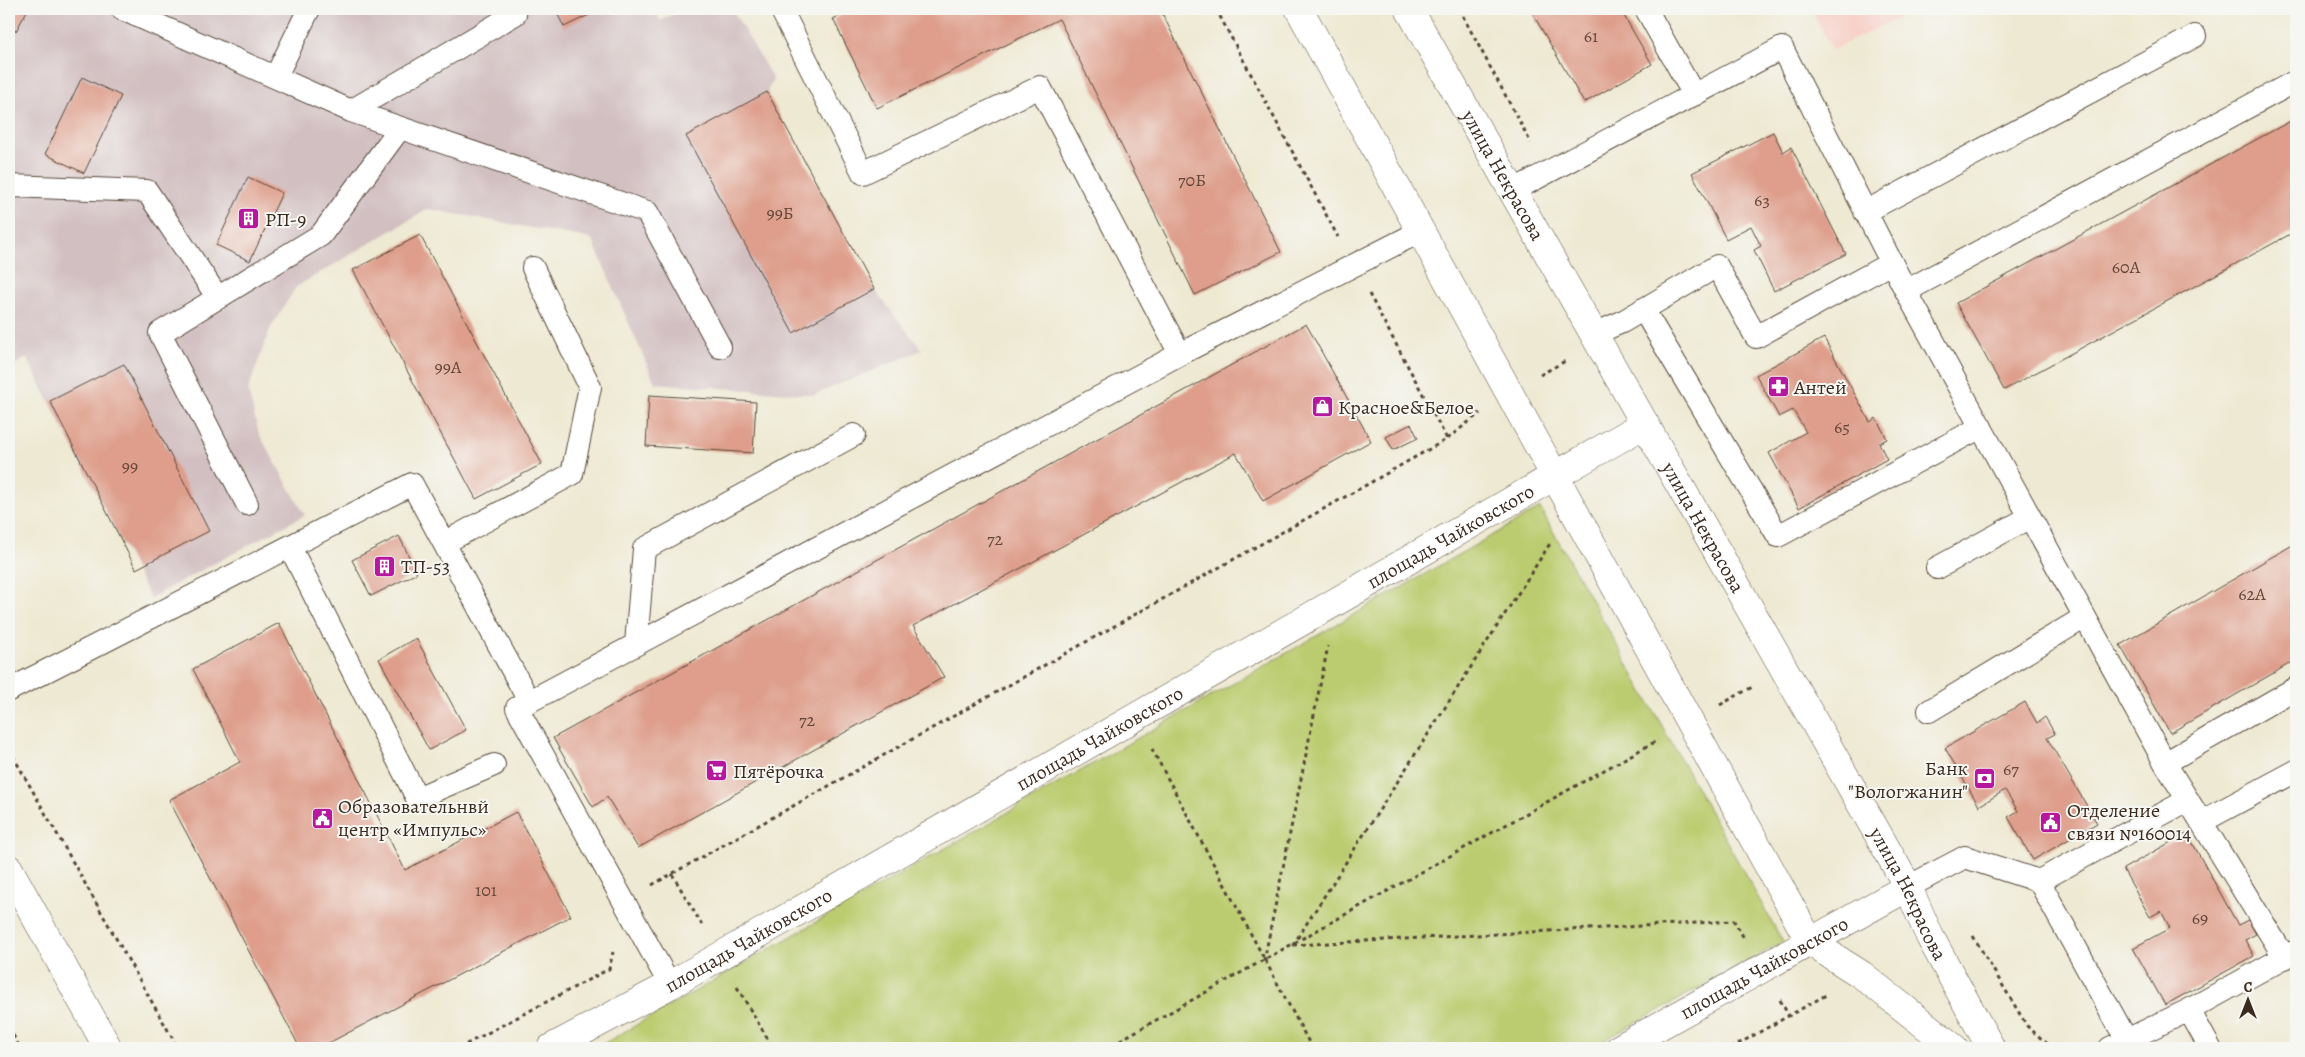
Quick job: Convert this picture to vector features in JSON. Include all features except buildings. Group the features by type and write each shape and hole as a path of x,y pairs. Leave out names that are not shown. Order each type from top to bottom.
{"street":[{"path":"1299,9 1810,942 1862,975 1954,1048"},
{"name":"улица Некрасова","path":"1409,9 1908,887 1930,937 1991,1048"},
{"name":"площадь Чайковского","path":"551,1048 670,985 1645,424"},
{"path":"9,869 108,1048"},
{"name":"площадь Чайковского","path":"1620,1048 1908,887"}],"lane":[{"path":"122,9 276,76 350,111 647,212 720,347"},
{"path":"276,76 309,9"},
{"path":"350,111 515,14 512,9"},
{"path":"781,9 863,173 1040,87 1180,354"},
{"path":"1646,9 1694,95"},
{"path":"1865,212 2195,36"},
{"path":"1512,191 1782,48 1906,291 2165,762 2201,822 2290,954 2188,1010 2118,1044 2039,881 1965,857 1908,887"},
{"path":"1906,291 2296,81"},
{"path":"248,504 160,333 321,235 400,128"},
{"path":"9,186 147,191 218,298"},
{"path":"670,985 517,708 1180,354 1421,231"},
{"path":"1596,339 1717,266 1756,337 1891,263"},
{"path":"444,543 572,474 590,386 532,268"},
{"path":"1643,309 1778,536 1981,427"},
{"path":"636,644 644,548 854,435"},
{"path":"9,690 412,484 529,701"},
{"path":"1937,568 2030,517"},
{"path":"290,546 417,798 494,764"},
{"path":"1929,711 2085,617"},
{"path":"2165,762 2296,688"},
{"path":"2201,822 2296,771"},
{"path":"2039,881 2188,800"},
{"path":"2188,1010 2210,1048"}],"path":[{"path":"1216,9 1447,439"},
{"path":"459,1048 609,969 626,905 644,889 1447,439 1508,391 1596,339"},
{"path":"1293,946 1572,509"},
{"path":"1264,962 1338,601"},
{"path":"1106,1048 1293,946 1784,669"},
{"path":"1136,717 1264,962 1312,1048"},
{"path":"9,749 178,1048"},
{"path":"1293,946 1734,921"},
{"path":"1969,930 2027,1026 2052,1048"},
{"path":"9,1028 20,1048"}],"shaded area":[{"path":"9,9 654,9 661,21 680,9 732,9 773,79 767,92 874,289 922,350 814,395 655,383 592,239 428,209 296,287 270,329 248,390 259,434 305,515 150,598 27,358 9,368"},
{"path":"1811,9 1917,9 1832,50"}],"green space":[{"path":"1540,508 1783,942 1590,1048 596,1048"}],"place":[{"name":"РП-9","path":"249,219"},
{"name":"Антей","path":"1778,387"},
{"name":"Красное&Белое","path":"1322,407"},
{"name":"ТП-53","path":"385,566"},
{"name":"Пятёрочка","path":"717,771"},
{"name":"Банк \"Вологжанин\"","path":"1984,779"},
{"name":"Образовательнвй центр «Импульс»","path":"322,818"},
{"name":"Отделение связи №160014","path":"2051,822"}]}
